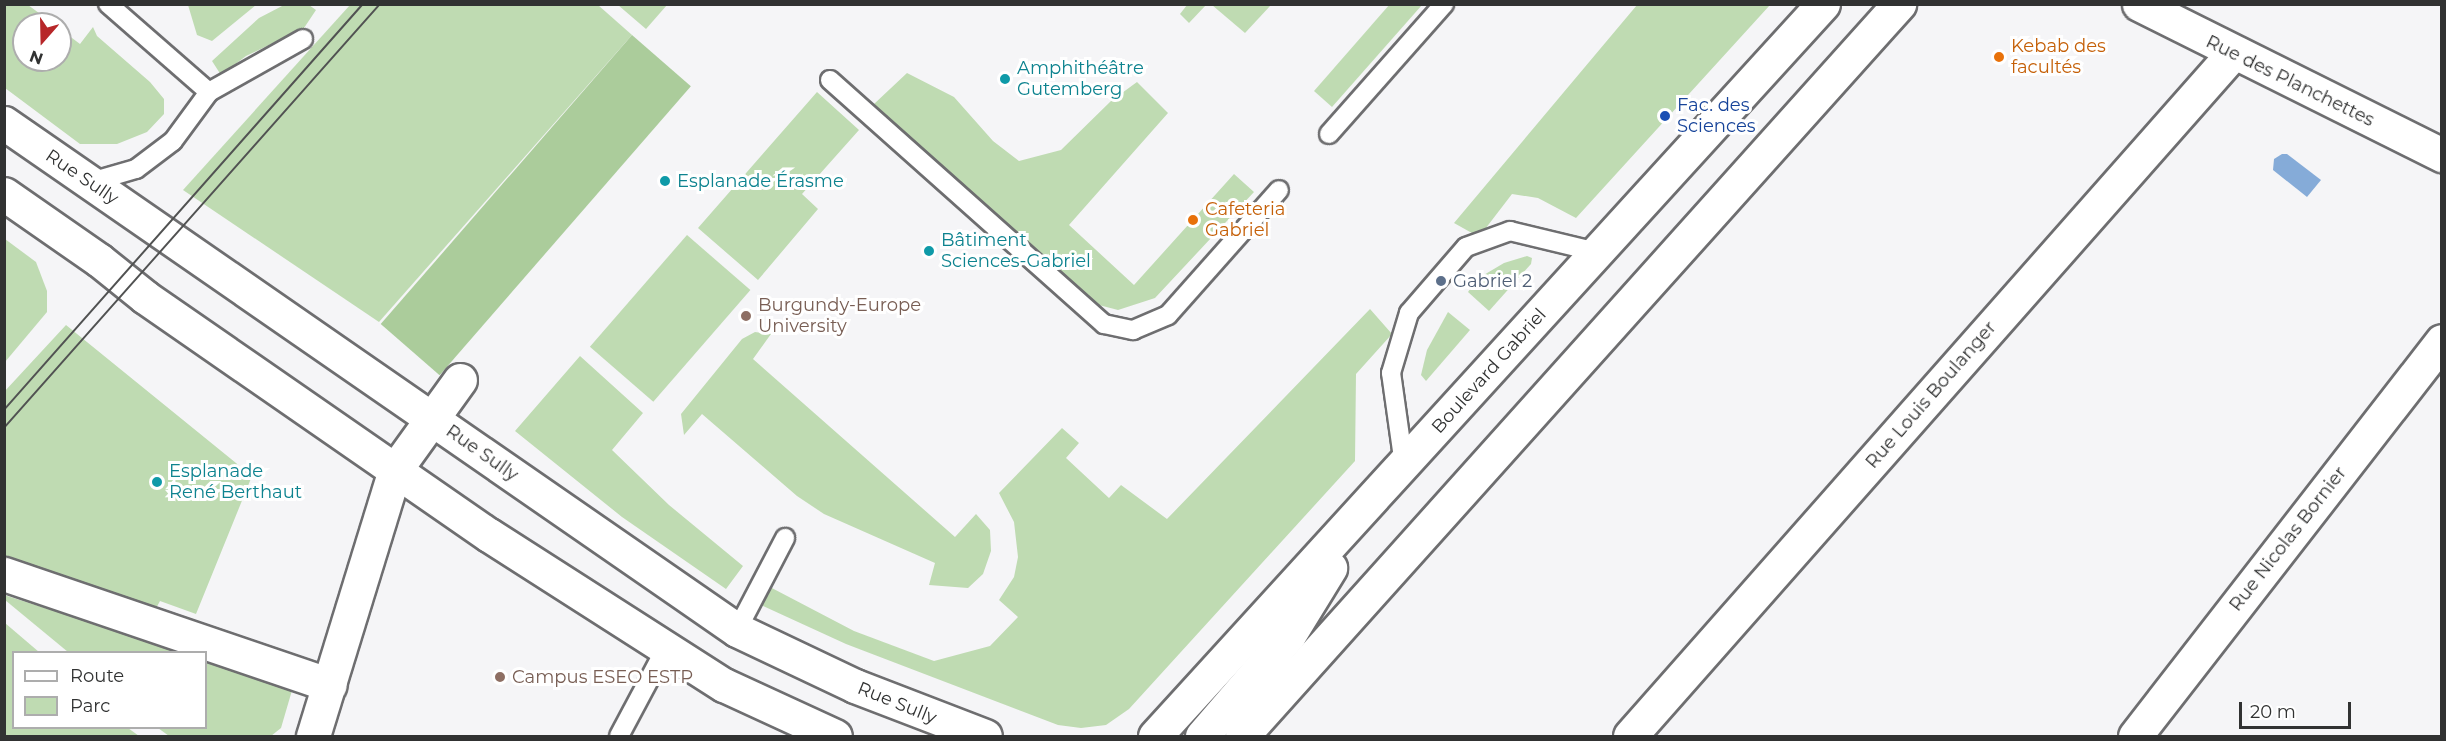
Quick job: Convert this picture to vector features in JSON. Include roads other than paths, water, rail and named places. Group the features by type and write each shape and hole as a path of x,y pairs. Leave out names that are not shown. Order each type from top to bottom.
{"main road":[{"name":"Boulevard Gabriel","path":"1155,736 1368,505 1822,4"},
{"path":"1242,736 1899,4"},
{"name":"Rue des Planchettes","path":"2139,4 2233,53 2442,155"},
{"name":"Rue Louis Boulanger","path":"1630,736 2233,53"},
{"name":"Rue Sully","path":"4,123 737,630 855,686 985,736"},
{"path":"4,194 99,260 144,297 395,470 666,648 724,685 835,736"},
{"name":"Rue Nicolas Bornier","path":"2135,736 2442,340"},
{"path":"313,736 395,470 430,417 460,380"},
{"path":"1202,736 1289,634 1368,505"},
{"path":"4,574 330,685"},
{"path":"1265,736 1265,725 1284,691"}],"lane":[{"path":"108,4 209,92"},
{"path":"1329,134 1444,4"},
{"path":"91,182 136,169 173,141 209,92 303,39"},
{"path":"830,80 1104,324 1133,330 1168,315 1279,190"},
{"path":"1404,465 1391,373 1409,313 1466,247 1510,231 1597,252"},
{"path":"737,630 785,538"},
{"path":"619,736 666,648"}],"water":[{"path":"2287,154 2321,180 2307,197 2273,170 2274,159"}],"tram line":[{"path":"4,410 363,4"},
{"path":"4,428 380,4"}],"place":[{"name":"Kebab des facultés","path":"1999,57"},
{"name":"Amphithéâtre Gutemberg","path":"1005,79"},
{"name":"Fac. des Sciences","path":"1665,116"},
{"name":"Esplanade Érasme","path":"665,181"},
{"name":"Cafeteria Gabriel","path":"1193,220"},
{"name":"Bâtiment Sciences-Gabriel","path":"929,251"},
{"name":"Gabriel 2","path":"1441,281"},
{"name":"Burgundy-Europe University","path":"746,316"},
{"name":"Esplanade René Berthaut","path":"157,482"},
{"name":"Campus ESEO ESTP","path":"500,677"}]}
